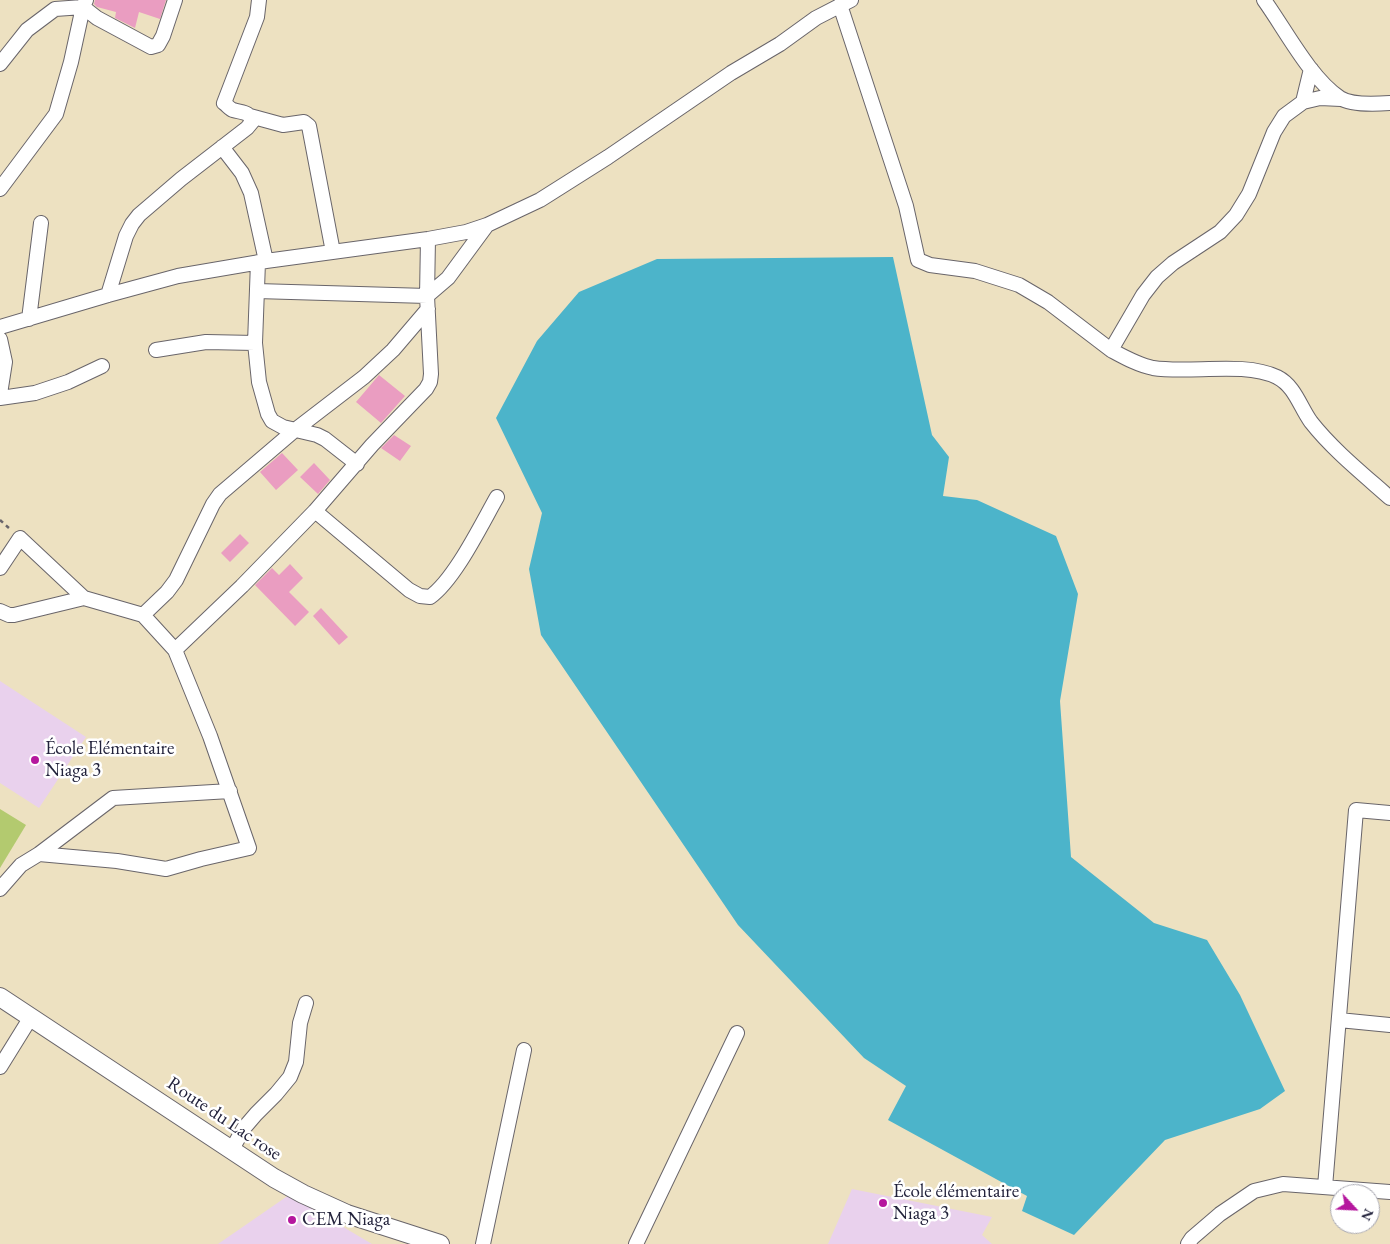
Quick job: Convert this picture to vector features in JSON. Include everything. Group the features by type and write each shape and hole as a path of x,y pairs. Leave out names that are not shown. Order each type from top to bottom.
{"main road":[{"name":"Route du Lac rose","path":"0,997 232,1148 274,1178 303,1194 347,1214 440,1244"}],"street":[{"path":"85,3 97,18 151,47 158,45 163,36 175,0"},
{"path":"259,0 257,18 224,102 231,110 245,112 250,116 284,126 304,122 309,126 333,252"},
{"path":"1264,0 1311,69 1341,99"},
{"path":"0,326 178,276 262,262 428,239 466,232 487,225 540,200 600,162 731,73 780,44 816,18 846,2 906,206 918,260 930,265 975,271 1019,285 1048,302 1111,350 1129,360 1152,368 1250,370 1276,376 1286,383 1311,421 1336,449 1390,498"},
{"path":"0,64 27,30 52,4 85,3"},
{"path":"0,188 56,114 85,3"},
{"path":"1303,102 1311,69"},
{"path":"1111,350 1143,296 1157,277 1173,263 1220,232 1236,214 1249,194 1274,132 1284,116 1303,102 1320,98 1390,103"},
{"path":"108,295 126,236 139,215 181,179 247,128 252,122 250,116"},
{"path":"222,147 242,173 252,192 262,262 257,291 255,343 259,382 268,414 272,421 326,439 357,464"},
{"path":"29,319 42,223"},
{"path":"142,615 167,592 176,580 213,504 220,494 295,430 364,377 393,350 487,225"},
{"path":"175,650 242,586 315,511 391,424 426,389 430,382 431,342 428,303 428,239"},
{"path":"257,291 428,303"},
{"path":"0,339 5,362 0,394"},
{"path":"156,350 206,342 255,343"},
{"path":"0,398 35,393 68,382 102,366"},
{"path":"315,511 409,590 420,596 430,597 438,592 454,570 497,497"},
{"path":"0,568 20,538 84,598 142,615 175,650 210,736 249,848 166,869 117,861 39,854"},
{"path":"0,611 9,616 84,598"},
{"path":"0,889 21,865 39,854 113,798 230,791"},
{"path":"1325,1187 1356,810 1390,813"},
{"path":"232,1148 244,1128 290,1077 296,1062 300,1023 306,1004"},
{"path":"0,1067 31,1017"},
{"path":"1339,1020 1390,1025"},
{"path":"636,1244 737,1033"},
{"path":"483,1244 524,1050"},
{"path":"1188,1244 1192,1238 1220,1214 1254,1191 1283,1184 1390,1192"}],"shaded area":[{"name":"École Elémentaire Niaga 3","path":"0,681 86,737 39,808 0,783"},
{"name":"École élémentaire Niaga 3","path":"852,1189 992,1217 982,1235 992,1244 828,1244"},
{"name":"CEM Niaga","path":"289,1195 372,1244 218,1244"}],"green space":[{"path":"0,809 26,825 0,868"}],"water":[{"path":"893,257 932,435 949,457 943,496 977,500 1056,536 1078,594 1060,701 1071,857 1154,923 1207,940 1240,995 1285,1091 1260,1109 1165,1140 1074,1235 1022,1211 1027,1196 888,1120 906,1086 864,1058 738,925 541,635 529,569 542,513 496,418 537,341 579,292 657,259"}],"building":[{"path":"95,0 166,0 160,19 139,12 135,28 115,18 116,12 97,7 94,4"},
{"path":"379,375 405,396 381,423 356,402"},
{"path":"394,435 411,446 400,461 381,448"},
{"path":"282,453 298,470 276,490 260,472"},
{"path":"314,463 330,480 318,494 300,477"},
{"path":"240,534 249,543 230,562 221,553"},
{"path":"290,564 303,578 289,592 309,612 295,626 255,585 272,568 279,575"},
{"path":"321,608 348,637 339,645 313,616"}],"place":[{"name":"École Elémentaire Niaga 3","path":"35,760"},
{"name":"École élémentaire Niaga 3","path":"883,1203"},
{"name":"CEM Niaga","path":"292,1220"}]}
